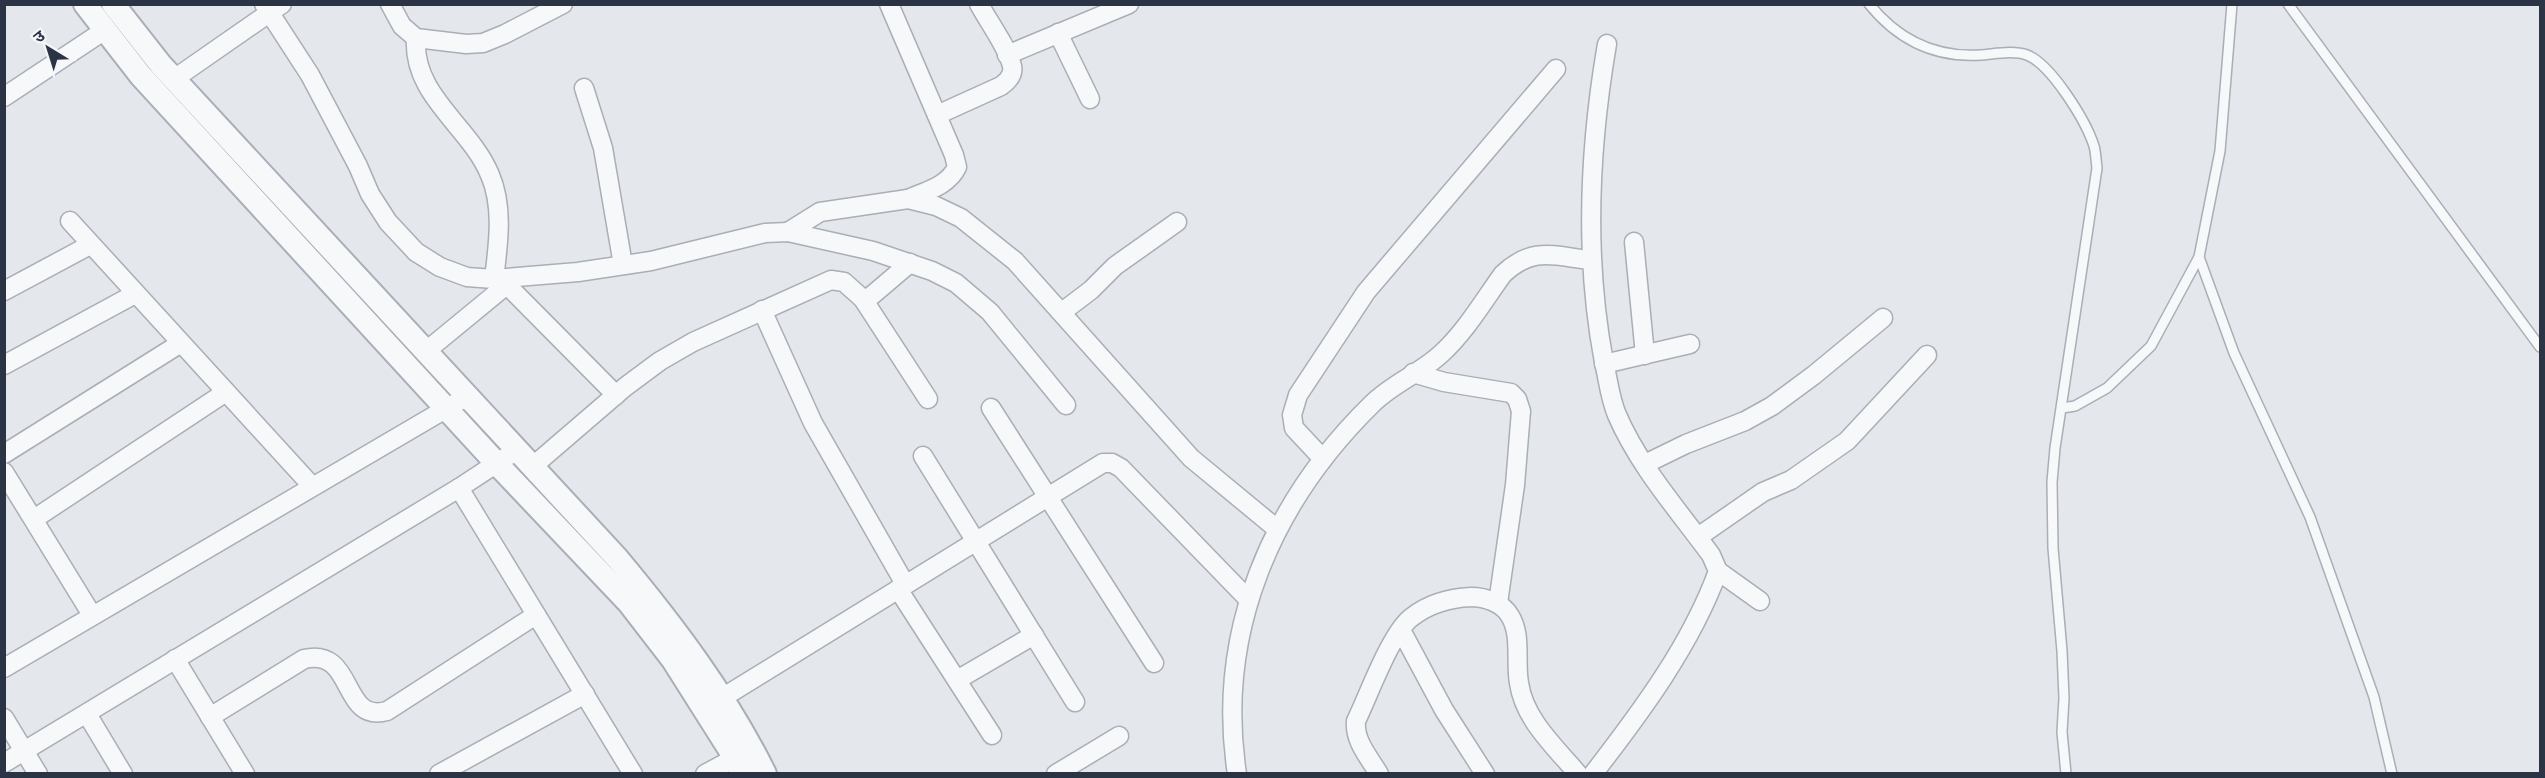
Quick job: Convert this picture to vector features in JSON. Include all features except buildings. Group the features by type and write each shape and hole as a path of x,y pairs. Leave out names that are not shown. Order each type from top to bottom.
{"street":[{"path":"85,4 141,76 457,403 517,450 617,558 686,643 722,698 743,760"},
{"path":"114,4 174,79 425,352 498,465 629,603 673,660 743,760 765,774"},
{"path":"390,4 402,26 416,38 454,43 483,43 562,4"},
{"path":"788,232 820,212 908,199 940,185 952,177 957,167 889,4"},
{"path":"937,115 1008,81 1012,67 979,4"},
{"path":"1007,55 1129,4"},
{"path":"174,79 272,8 348,146 370,194 388,222 416,252 440,267 467,277 506,281 651,261 765,233 788,232 873,251 910,263 956,283 990,312 1066,405"},
{"path":"4,98 105,30"},
{"path":"1058,33 1090,99"},
{"path":"416,38 415,52 418,67 428,88 481,156 491,176 506,281 616,395"},
{"path":"1606,44 1595,121 1590,260 1604,364 1616,414 1645,464 1711,555 1718,571 1760,601"},
{"path":"1323,459 1294,428 1292,415 1298,395 1366,292 1556,69"},
{"path":"584,88 603,148 623,265"},
{"path":"908,199 936,206 961,218 1015,261 1191,458 1277,529"},
{"path":"70,221 312,486"},
{"path":"1062,312 1092,290 1115,266 1178,222"},
{"path":"1634,242 1644,355"},
{"path":"4,291 90,245"},
{"path":"1237,774 1231,710 1240,636 1248,598 1277,529 1323,459 1374,402 1443,353 1503,274 1514,264 1526,257 1540,255 1590,260"},
{"path":"862,299 877,293 910,263"},
{"path":"532,467 616,395 660,362 693,342 831,280 844,282 862,299 928,399"},
{"path":"425,352 506,281"},
{"path":"4,365 135,294"},
{"path":"762,310 813,423 902,586 992,735"},
{"path":"1645,464 1686,444 1745,422 1772,406 1814,375 1882,318"},
{"path":"4,454 181,343"},
{"path":"1604,364 1690,344"},
{"path":"1698,537 1763,492 1791,480 1847,441 1927,355"},
{"path":"1413,373 1444,382 1501,390 1511,393 1517,399 1521,411 1515,485 1498,603"},
{"path":"34,519 226,392"},
{"path":"4,668 457,403"},
{"path":"991,408 1154,663"},
{"path":"4,763 498,465 517,450"},
{"path":"923,456 1075,702"},
{"path":"722,698 1103,463 1112,463 1121,468 1248,598"},
{"path":"4,472 92,615"},
{"path":"459,488 633,774"},
{"path":"1593,774 1629,728 1670,664 1711,589 1718,571"},
{"path":"1379,774 1357,738 1356,721 1401,630 1410,618 1431,605 1451,598 1476,597 1498,603 1509,614 1515,626 1519,684 1531,716 1578,774"},
{"path":"210,717 304,659 314,657 325,657 334,664 359,704 368,712 376,714 387,711 536,615"},
{"path":"1401,630 1444,710 1485,774"},
{"path":"957,680 1034,635"},
{"path":"175,659 244,774"},
{"path":"439,774 585,694"},
{"path":"87,714 123,774"},
{"path":"4,718 38,774"},
{"path":"1056,774 1119,736"},
{"path":"705,774 743,760"}],"lane":[{"path":"1869,4 1883,21 1896,31 1934,51 1960,56 2013,52 2027,55 2041,64 2057,83 2093,144 2097,168 2055,448 2052,482 2053,548 2064,698 2062,732 2066,774"},
{"path":"2062,408 2075,405 2107,388 2151,346 2199,257 2220,152 2232,4"},
{"path":"2288,4 2541,347"},
{"path":"2199,257 2234,353 2310,517 2374,697 2392,774"}]}
